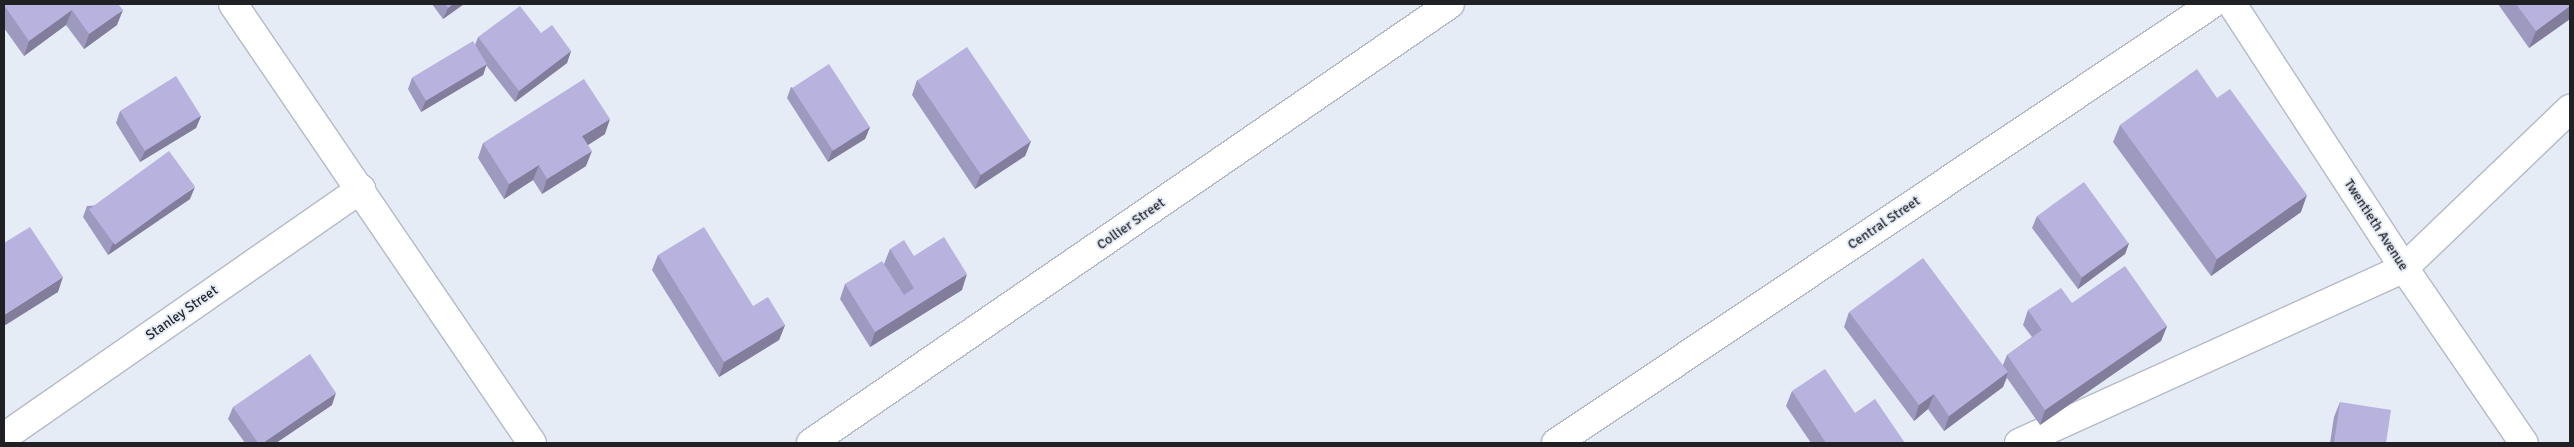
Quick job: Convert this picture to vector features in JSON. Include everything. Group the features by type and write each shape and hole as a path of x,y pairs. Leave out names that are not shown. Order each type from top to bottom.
{"street":[{"path":"233,4 361,189 532,443"},
{"name":"Collier Street","path":"811,443 1450,4"},
{"name":"Central Street","path":"1556,443 2212,4"},
{"name":"Twentieth Avenue","path":"2232,4 2404,268 2524,443"},
{"path":"2019,443 2404,268 2570,109"},
{"name":"Stanley Street","path":"4,437 361,189"}],"building":[{"path":"4,4 118,4 123,10 89,34 72,10 29,41"},
{"path":"445,4 453,4 448,8"},
{"path":"2516,4 2570,4 2570,6 2536,31"},
{"path":"520,6 541,33 552,25 571,51 519,91 478,37"},
{"path":"473,41 487,64 426,101 412,78"},
{"path":"967,47 1031,142 981,175 917,81"},
{"path":"829,64 870,127 833,151 792,88"},
{"path":"2197,69 2217,98 2230,89 2307,195 2217,259 2120,125"},
{"path":"176,76 201,116 145,151 120,111"},
{"path":"584,79 610,119 582,136 592,151 547,179 539,165 509,184 483,143"},
{"path":"169,151 195,187 115,245 89,209"},
{"path":"2084,182 2129,243 2082,278 2037,216"},
{"path":"30,227 63,277 4,315 4,243"},
{"path":"704,227 753,306 768,297 785,325 724,362 658,255"},
{"path":"944,237 967,274 875,332 845,284 882,261 904,295 914,288 890,249 904,240 914,256"},
{"path":"1923,258 2008,372 1949,416 1934,394 1919,405 1849,312"},
{"path":"2125,266 2167,326 2045,410 2007,355 2042,330 2028,310 2061,288 2072,303"},
{"path":"310,354 336,393 263,443 258,443 233,407"},
{"path":"1825,369 1855,413 1875,399 1905,443 1826,443 1792,391"},
{"path":"2340,402 2391,410 2386,443 2334,443"}]}
